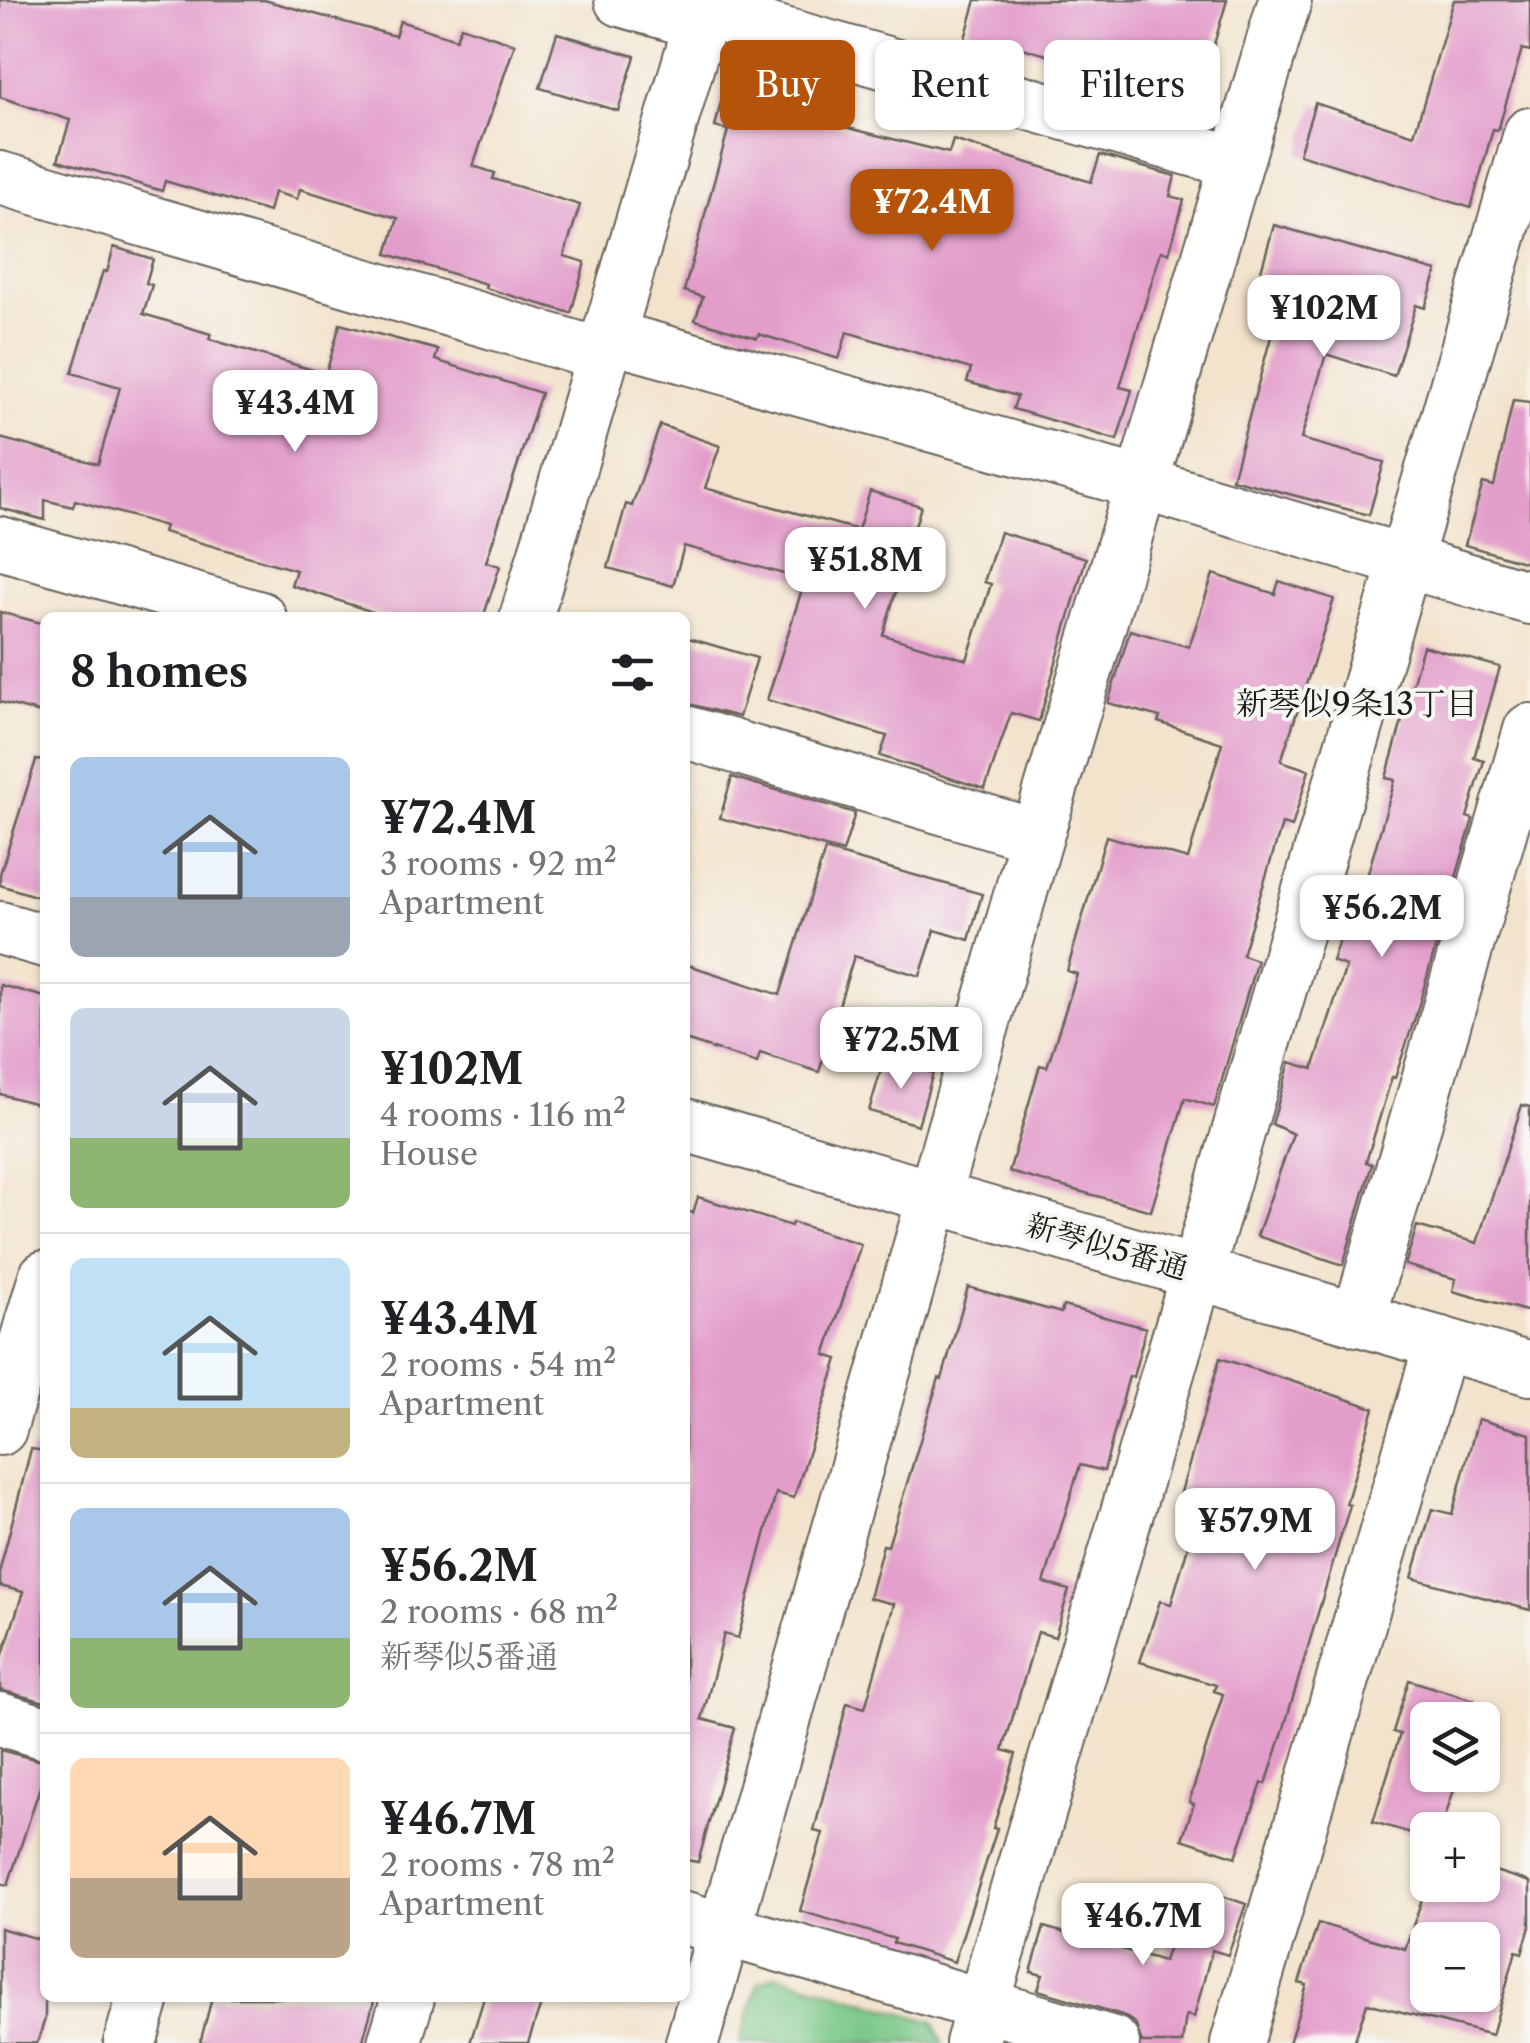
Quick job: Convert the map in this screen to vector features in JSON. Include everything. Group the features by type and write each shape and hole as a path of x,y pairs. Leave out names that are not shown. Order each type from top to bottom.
{"street":[{"path":"621,0 703,11 1235,162"},
{"path":"692,2043 705,1923 936,1197 1037,836 1285,0"},
{"path":"528,612 703,11"},
{"path":"978,2024 1530,134"},
{"path":"0,178 605,346 1140,484 1530,598"},
{"path":"0,543 239,612"},
{"path":"1358,1320 1530,730"},
{"path":"690,733 1037,836"},
{"path":"0,928 40,940"},
{"name":"新琴似5番通","path":"690,1127 1530,1369"},
{"path":"0,1429 12,1347 40,1288"},
{"path":"1237,2043 1442,1344"},
{"path":"0,1719 40,1731"},
{"path":"705,1923 978,2024 1113,2043"},
{"path":"130,2043 142,2002"},
{"path":"394,2043 407,2002"}],"green space":[{"path":"777,1975 933,2022 943,2043 740,2043 758,1983"}],"building":[{"path":"0,0 264,0 395,36 400,21 456,39 461,26 515,44 473,166 495,173 493,179 580,205 564,256 585,262 571,313 387,254 398,218 300,189 297,199 274,192 269,212 165,181 162,191 58,160 70,120 0,97"},
{"path":"976,0 1227,0 1215,40 1044,40 1044,54 1024,48 1024,40 965,40"},
{"path":"1454,0 1530,0 1530,51 1522,49 1498,130 1493,129 1471,208 1299,154 1315,103 1414,135"},
{"path":"557,33 635,56 618,111 540,88"},
{"path":"728,130 855,130 949,153 953,140 1091,182 1100,155 1175,176 1170,196 1184,200 1169,253 1161,251 1120,387 1132,390 1117,440 1013,409 1017,396 967,382 971,369 847,332 839,359 759,334 757,338 695,320 703,297 684,291"},
{"path":"1274,225 1437,271 1425,308 1416,305 1394,376 1326,354 1301,439 1384,462 1369,515 1232,479 1283,293 1257,285"},
{"path":"114,247 153,259 146,283 152,285 143,314 211,334 209,339 326,374 340,324 438,350 435,360 541,393 486,562 500,566 485,612 373,612 291,585 296,570 163,532 165,526 75,500 73,507 45,500 45,520 0,508 0,438 98,464 120,387 72,373 103,271 107,272"},
{"path":"1513,400 1530,402 1530,564 1465,545 1483,483 1494,486"},
{"path":"660,425 720,446 705,488 858,530 870,491 921,506 883,635 967,660 991,584 984,582 1000,532 1086,558 1039,721 1011,713 985,789 880,756 887,736 767,700 805,580 684,546 673,586 608,568 626,504 632,506"},
{"path":"1213,574 1275,594 1279,581 1334,599 1281,761 1309,770 1292,827 1282,824 1242,955 1257,960 1214,1107 1185,1098 1151,1211 1009,1172 1040,1065 1047,1067 1077,974 1067,971 1106,836 1188,859 1222,743 1158,722 1160,717 1108,703 1130,630 1189,647"},
{"path":"0,612 40,623 40,713 0,702"},
{"path":"690,638 757,658 739,717 690,704"},
{"path":"1423,646 1500,667 1474,758 1484,761 1467,817 1473,819 1415,1018 1366,1162 1372,1164 1343,1265 1257,1236 1293,1134 1272,1124 1290,1062 1313,1069 1346,966 1332,961 1346,918 1354,921 1395,780 1386,778"},
{"path":"36,760 40,760 40,897 0,885 0,874"},
{"path":"732,777 855,813 843,852 720,818"},
{"path":"825,850 982,894 969,940 935,930 920,976 854,956 819,1072 760,1053 757,1063 690,1042 690,966 780,995"},
{"path":"0,985 40,996 40,1105 0,1094"},
{"path":"884,1060 933,1073 918,1125 869,1111"},
{"path":"1522,1105 1530,1107 1530,1312 1453,1291 1456,1279 1405,1265 1417,1226 1477,1243"},
{"path":"698,1197 861,1244 825,1355 838,1359 794,1498 776,1493 738,1638 724,1634 702,1719 735,1728 698,1862 690,1861 690,1212 693,1213"},
{"path":"968,1287 1061,1313 1063,1306 1146,1328 1104,1471 1080,1465 1044,1583 1069,1590 1055,1637 1038,1632 1003,1750 1016,1754 993,1828 997,1829 954,1962 893,1943 895,1939 800,1911 823,1833 814,1831 847,1703 865,1708 894,1604 869,1598 883,1545 888,1546"},
{"path":"1220,1358 1374,1408 1346,1504 1350,1505 1281,1738 1236,1857 1182,1839 1194,1804 1189,1802 1223,1694 1214,1691 1216,1685 1140,1662 1160,1601 1171,1604 1200,1506 1179,1499"},
{"path":"1478,1419 1530,1434 1530,1610 1412,1578 1432,1509 1452,1514"},
{"path":"31,1449 40,1450 40,1701 0,1690 0,1664 23,1592 0,1586 0,1569"},
{"path":"1409,1680 1474,1700 1410,1702 1410,1792 1453,1792 1447,1812 1410,1812 1410,1833 1373,1822 1400,1734 1393,1732"},
{"path":"0,1750 40,1761 40,1787 8,1885 0,1883"},
{"path":"1500,1873 1530,1882 1530,1927 1522,1953 1516,1951 1500,2007 1500,1922 1414,1922 1421,1902 1500,1902"},
{"path":"1190,1885 1246,1904 1228,1955 1212,1950 1194,2017 1186,2015 1182,2043 1142,2043 1135,2023 1122,2015 1038,1990 1043,1975 1031,1972 1044,1927 1164,1961"},
{"path":"1318,1923 1405,1949 1410,1934 1410,2012 1499,2012 1492,2035 1367,2003 1354,2043 1289,2043 1307,1985 1299,1983"},
{"path":"0,1928 40,1940 40,2002 45,2002 45,2019 37,2043 0,2043"},
{"path":"211,2002 374,2002 362,2043 200,2043"},
{"path":"483,2002 542,2002 528,2043 470,2043"}],"district":[{"name":"新琴似9条13丁目","path":"1357,704"}]}
